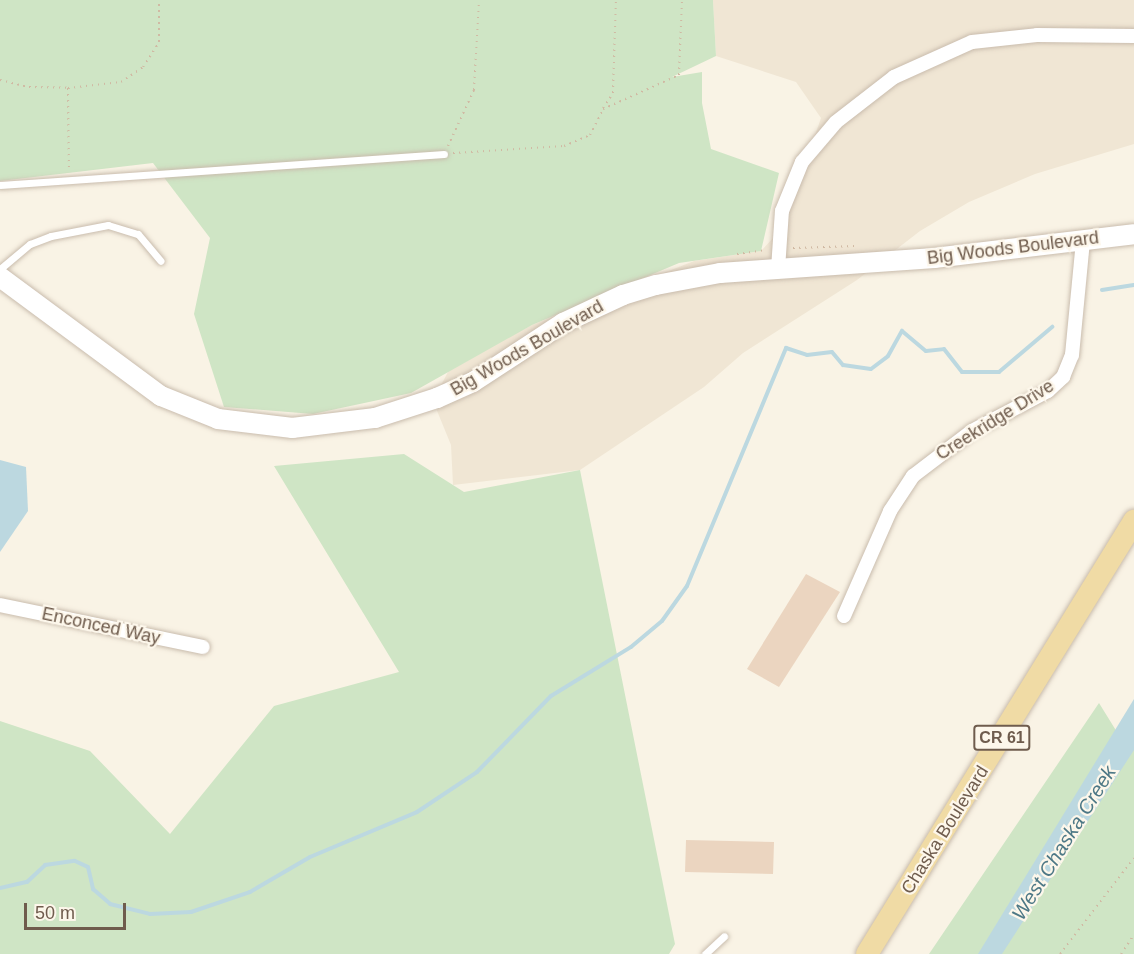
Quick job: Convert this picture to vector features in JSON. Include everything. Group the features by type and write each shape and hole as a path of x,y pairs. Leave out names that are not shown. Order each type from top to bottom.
{"main road":[{"name":"Chaska Boulevard","path":"867,954 1134,521"}],"street":[{"path":"778,269 782,211 802,162 836,122 894,77 972,42 1037,35 1134,36"},
{"name":"Big Woods Boulevard","path":"0,277 161,396 218,419 292,428 375,418 438,398 473,382 563,323 624,295 691,277 934,258 1134,234"},
{"name":"Creekridge Drive","path":"844,616 890,511 913,476 972,431 1048,391 1064,377 1072,355 1083,240"},
{"name":"Enconced Way","path":"0,605 203,647"}],"lane":[{"path":"0,185 69,178 444,154"},
{"path":"0,268 30,244 51,236 108,225 138,234 161,261"},
{"path":"705,954 724,936"}],"path":[{"path":"0,80 29,87 68,88 121,82 143,67 159,42 159,0"},
{"path":"479,0 474,90 444,154 577,143 590,135 613,93 616,0"},
{"path":"603,109 679,75 682,0"},
{"path":"68,88 69,178"},
{"path":"1060,954 1134,858"},
{"path":"1121,954 1134,935"}],"shaded area":[{"path":"713,0 1134,0 1134,144 1035,174 969,202 920,231 857,280 743,353 704,387 580,470 453,485 451,445 433,401 450,368 532,325 694,261 761,251 784,226 821,118 796,82 716,56"}],"green space":[{"path":"0,0 713,0 716,56 672,77 702,72 702,103 711,149 779,173 761,251 679,263 532,325 411,393 313,414 224,407 194,314 210,238 153,163 0,181"},
{"path":"404,454 464,492 580,470 675,944 669,954 0,954 0,721 90,751 170,834 274,706 399,672 274,466"},
{"path":"1099,703 1125,745 1134,737 1134,954 929,954"}],"water":[{"path":"0,460 26,467 28,511 0,552"},
{"name":"West Chaska Creek","path":"1134,699 1134,750 1002,954 978,954"}],"building":[{"path":"806,574 840,592 779,687 747,669"},
{"path":"686,840 774,842 773,874 685,872"}],"waterway":[{"path":"1102,290 1134,285"},
{"path":"0,888 27,882 45,865 75,861 88,867 93,889 110,904 150,914 191,912 250,892 310,857 417,812 477,772 551,696 631,647 662,621 687,586 786,348 807,355 832,352 843,365 871,369 888,356 902,331 926,351 944,349 962,372 999,372 1052,327"}]}
